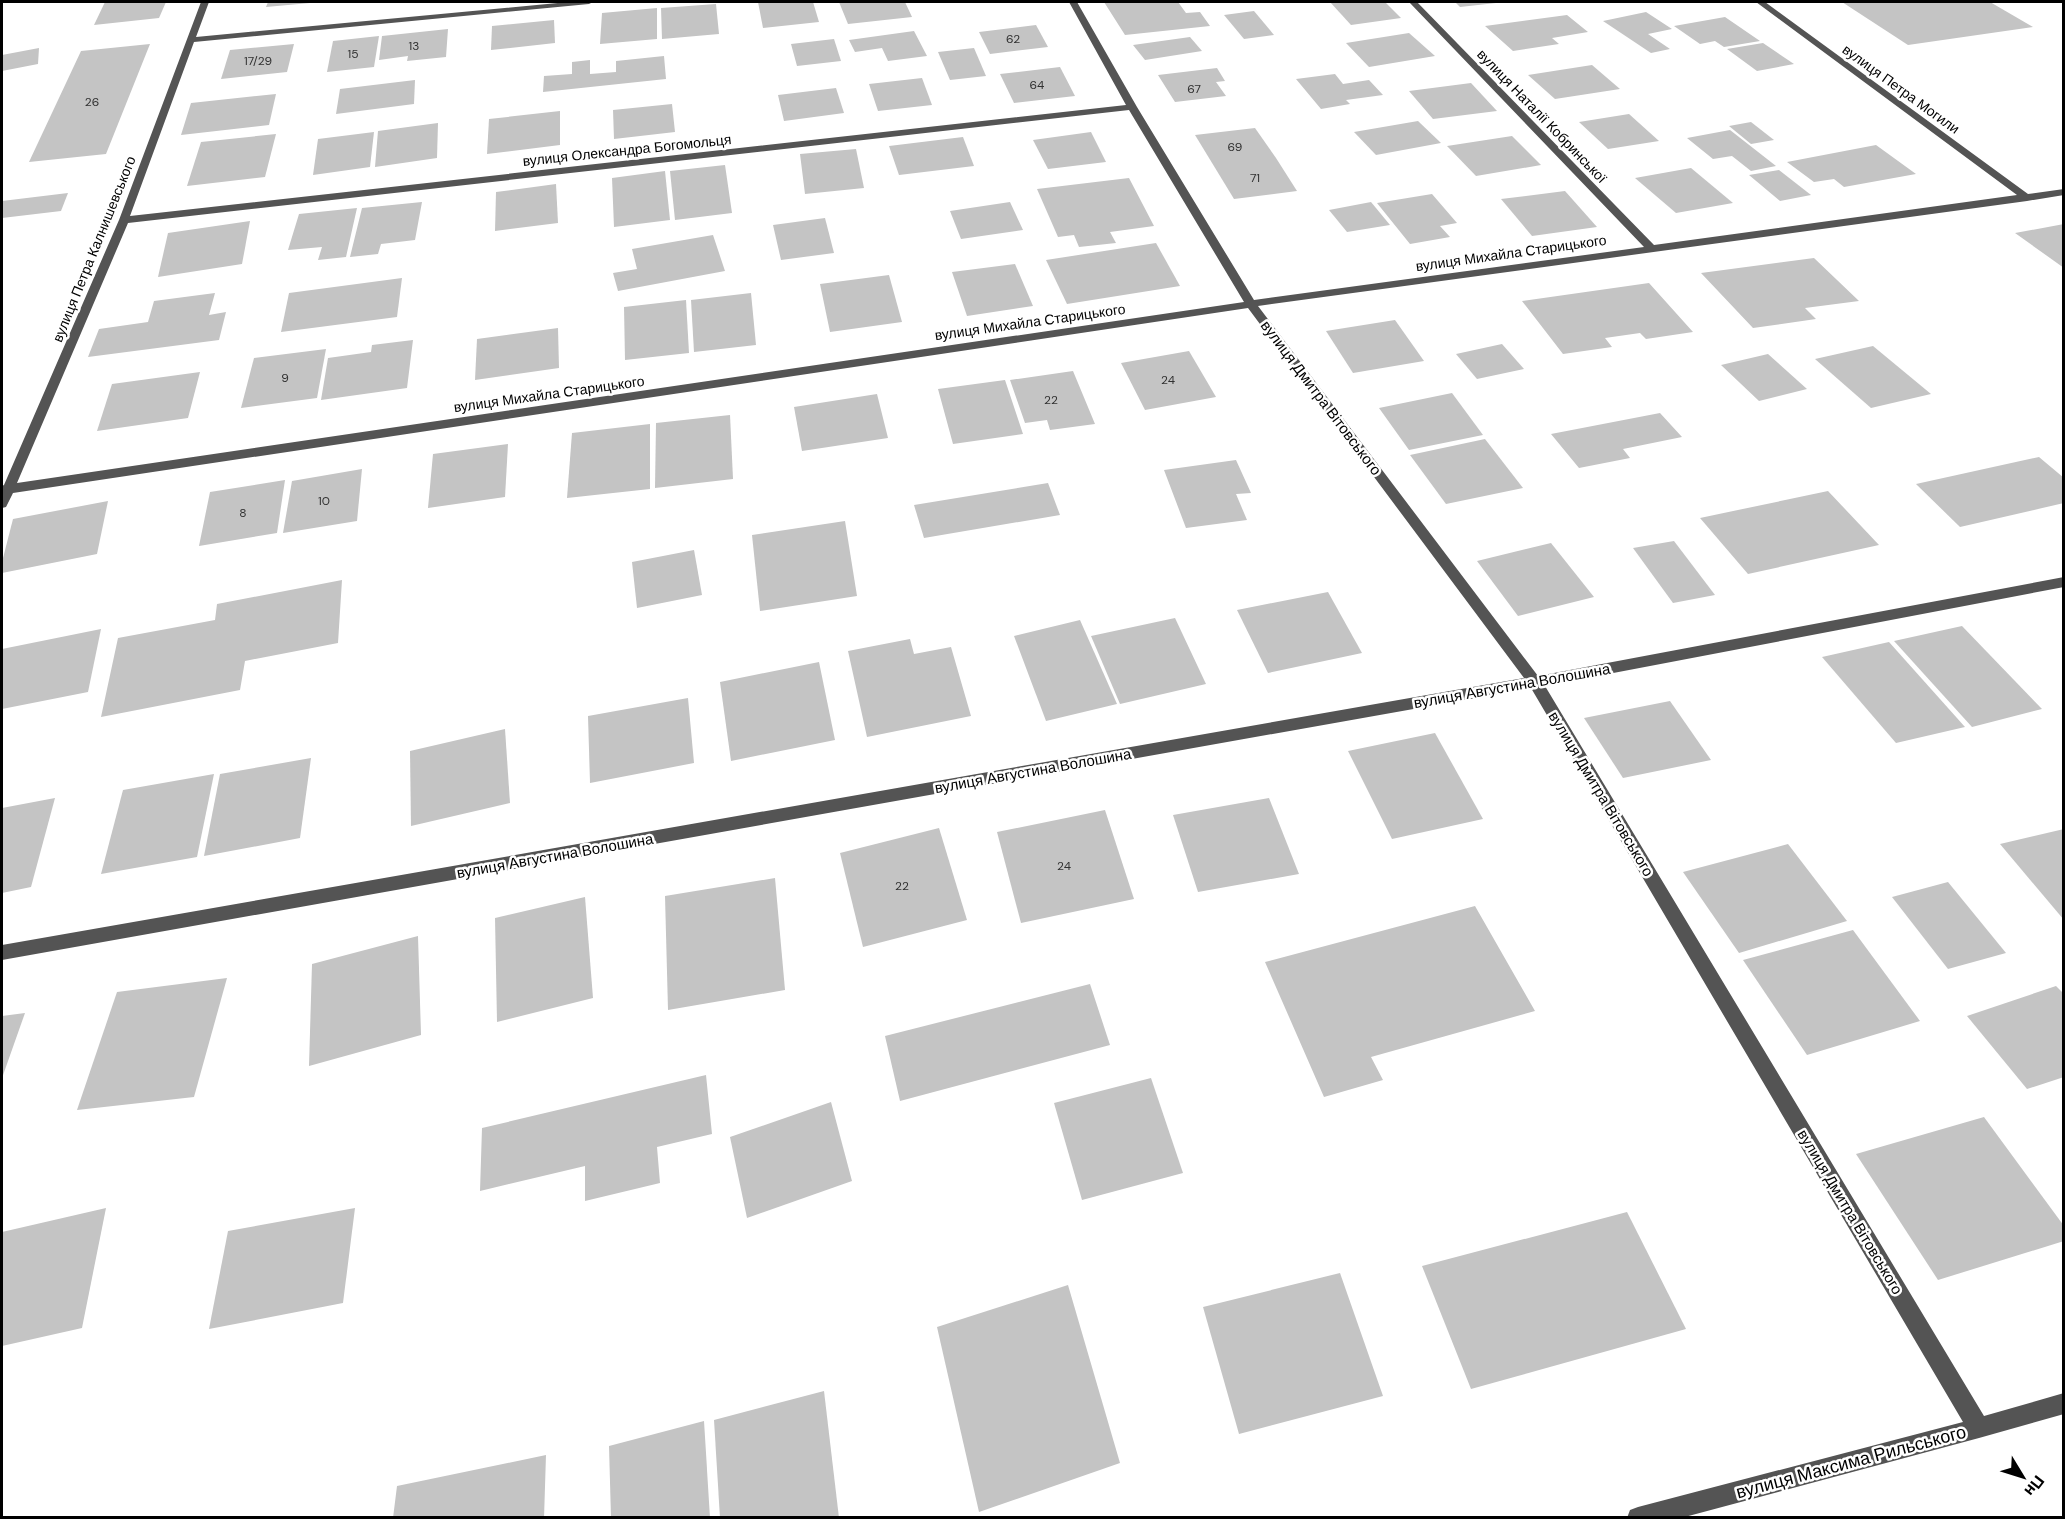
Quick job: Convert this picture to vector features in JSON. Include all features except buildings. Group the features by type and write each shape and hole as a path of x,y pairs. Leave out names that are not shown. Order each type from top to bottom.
{"street":[{"name":"вулиця Петра Калнишевського","path":"2,504 5,490 124,220 205,2"},
{"path":"190,40 589,2"},
{"name":"вулиця Дмитра Вітовського","path":"1073,2 1132,107 1251,304 1535,682 1979,1428"},
{"name":"вулиця Наталії Кобринської","path":"1413,2 1652,249"},
{"name":"вулиця Петра Могили","path":"1760,2 2027,198"},
{"name":"вулиця Олександра Богомольця","path":"124,220 1132,107"},
{"name":"вулиця Михайла Старицького","path":"5,490 1251,304 2064,192"},
{"name":"вулиця Августина Волошина","path":"2,953 1535,682 2064,582"},
{"name":"вулиця Максима Рильського","path":"1638,1518 1979,1428 2064,1403"}]}
